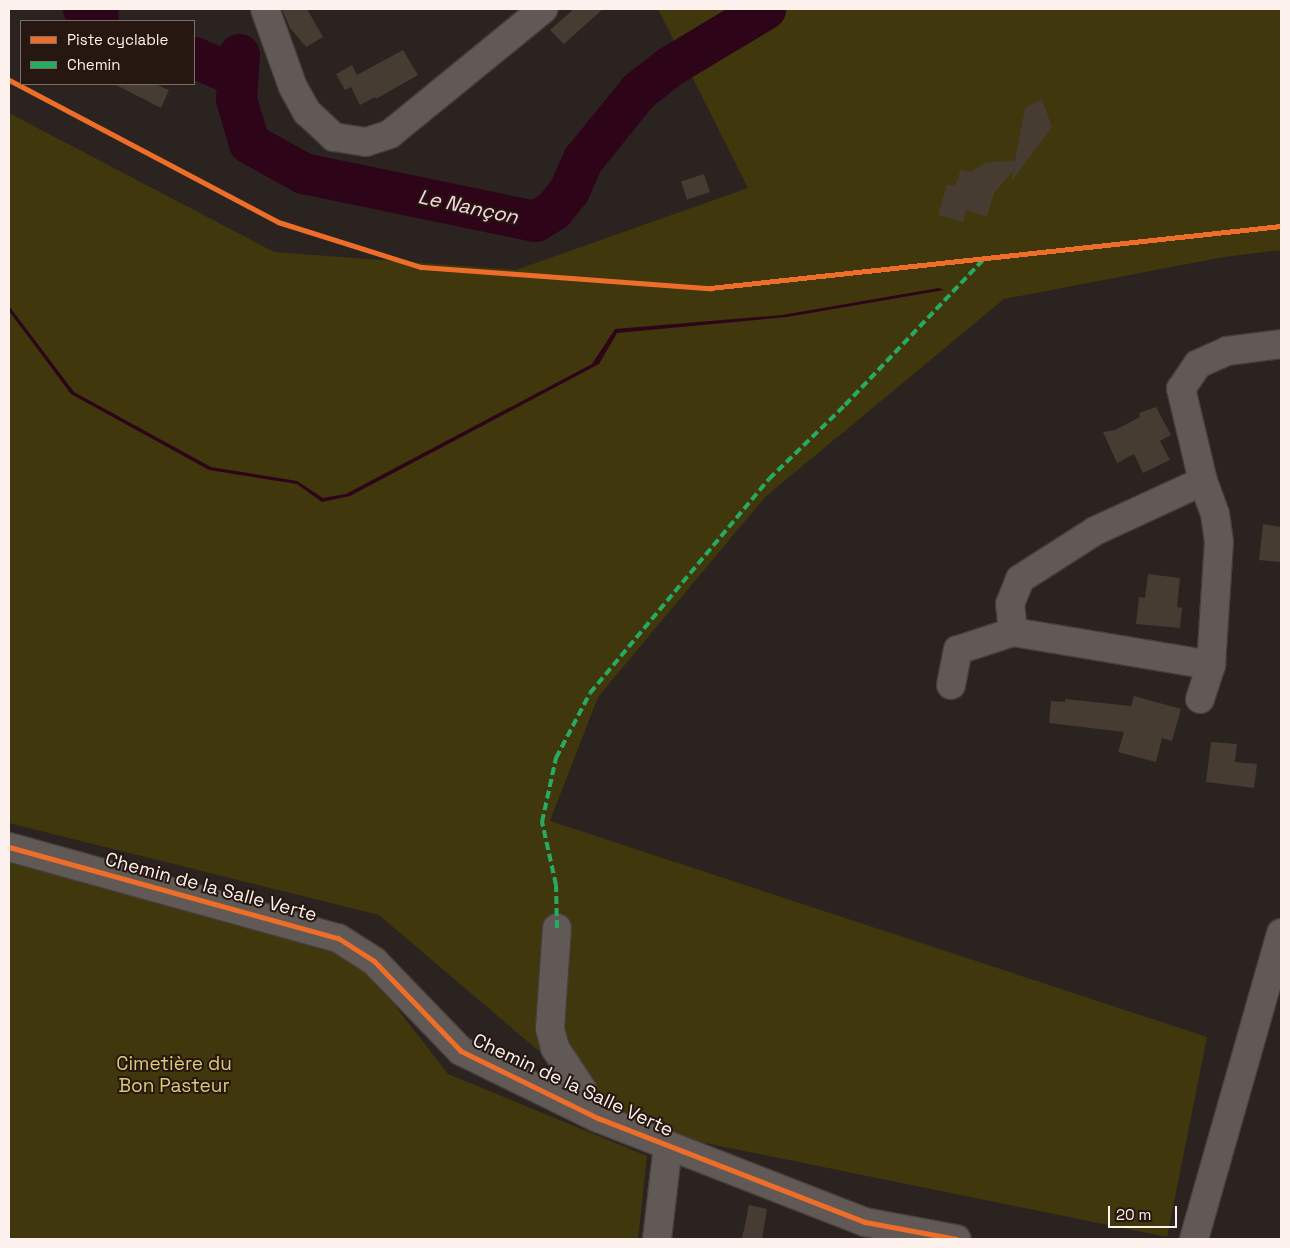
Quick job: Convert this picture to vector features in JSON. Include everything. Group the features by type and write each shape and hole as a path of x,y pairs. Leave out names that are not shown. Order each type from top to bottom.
{"street":[{"path":"265,9 293,87 307,112 334,137 366,142 390,134 543,9"},
{"path":"1200,699 1211,664 1219,542 1215,514 1203,481 1181,389 1198,364 1227,351 1281,344"},
{"path":"1013,632 1010,604 1020,580 1095,531 1203,481"},
{"path":"950,685 958,650 1013,632 1211,664"},
{"name":"Chemin de la Salle Verte","path":"9,847 338,938 374,961 461,1051 576,1106 864,1230 956,1239"},
{"path":"557,928 550,1029 555,1048 582,1089 576,1106"},
{"path":"1194,1239 1281,932"},
{"path":"657,1239 668,1146"}],"green space":[{"path":"658,9 1281,9 1281,250 1224,257 1004,299 765,497 598,697 550,821 1207,1037 1167,1237 681,1138 593,1097 379,915 9,823 9,113 274,252 516,270 748,188"},
{"name":"Cimetière du Bon Pasteur","path":"9,860 338,949 362,963 448,1074 647,1156 638,1239 9,1239"}],"shaded area":[{"path":"939,288 944,290 787,317 617,333 599,364 350,496 322,502 297,484 209,470 71,394 9,311 9,306 74,392 211,467 297,481 323,498 346,494 592,364 615,329 782,315"}],"building":[{"path":"282,9 307,9 323,37 306,47 290,28"},
{"path":"574,9 603,9 564,44 550,30"},
{"path":"403,50 418,75 376,99 375,97 360,105 351,87 345,90 336,74 352,65 357,75"},
{"path":"116,85 157,85 169,90 161,108"},
{"path":"1042,99 1052,127 1011,182 1013,171 994,193 987,217 966,210 963,222 938,215 947,184 955,186 961,169 971,172 987,162 1015,161 1025,108"},
{"path":"704,174 710,192 687,199 681,181"},
{"path":"1156,407 1171,435 1160,441 1170,460 1143,473 1134,454 1117,463 1103,432 1115,430 1140,417 1139,413"},
{"path":"1263,524 1281,527 1281,562 1259,560"},
{"path":"1148,574 1180,578 1177,607 1182,608 1180,628 1136,624 1139,597 1145,598"},
{"path":"1134,696 1181,709 1172,741 1162,738 1156,762 1118,752 1124,732 1049,723 1051,701 1065,702 1065,699 1131,706"},
{"path":"1211,742 1237,744 1235,762 1257,764 1254,788 1206,782"},
{"path":"749,1205 767,1209 762,1239 742,1239"}],"waterway":[{"name":"Le Nançon","path":"83,9 98,15"},
{"name":"Le Nançon","path":"239,54 236,99 249,143 303,173 535,221 553,210 569,190 583,159 638,91 670,66 765,9"},
{"name":"Le Nançon","path":"195,57 236,76"}],"marked path":[{"path":"557,928 556,885 542,822 556,758 590,693 769,479 845,405 985,258"}],"cycle path":[{"path":"9,80 278,222 421,267 710,288 1281,226"},
{"path":"9,847 338,938 374,961 461,1051 598,1118 865,1222 956,1239"}]}
